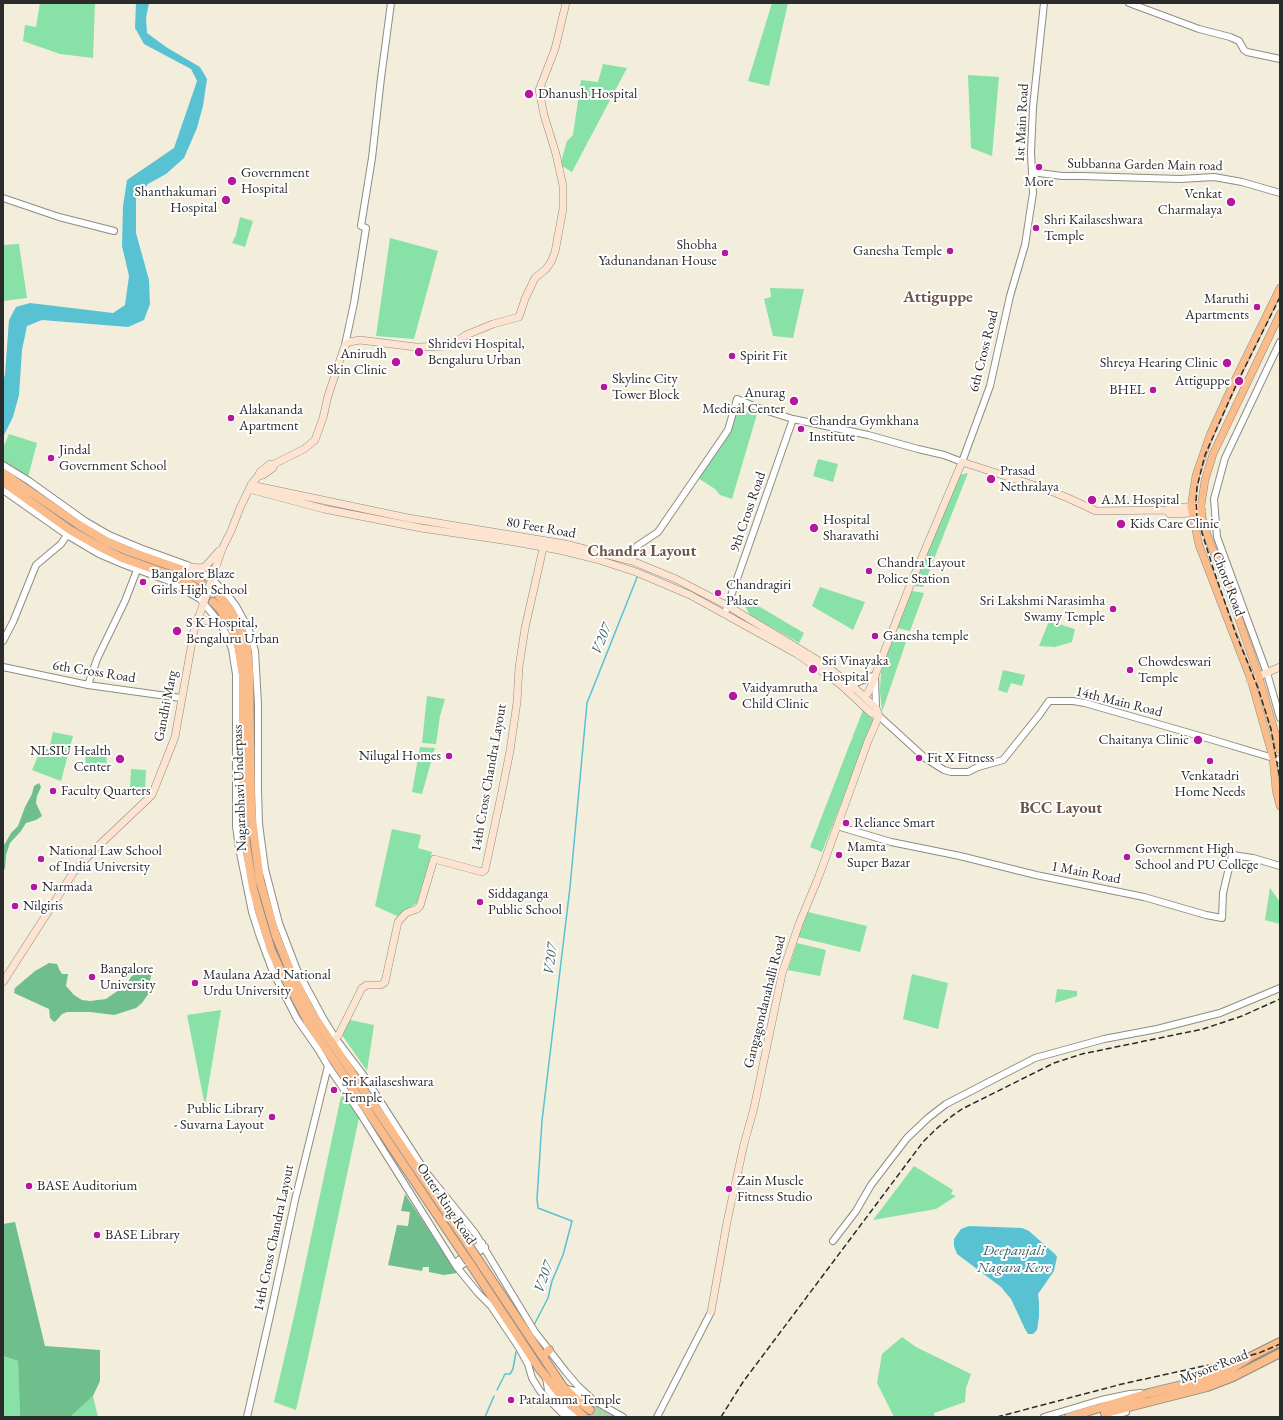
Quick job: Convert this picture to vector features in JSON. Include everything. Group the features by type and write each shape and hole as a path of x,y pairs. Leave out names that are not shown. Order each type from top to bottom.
{"highway":[{"path":"3,474 57,505 86,529 116,546 180,570 204,581"},
{"path":"3,482 69,532 111,553 179,578 204,581"},
{"name":"Nagarabhavi Underpass","path":"321,1047 278,965 264,930 257,903 249,867 243,818 242,667 239,648 231,627 216,599 226,604 239,624 247,647 250,678 251,809 256,857 265,900 276,936 292,975 313,1015 334,1041"},
{"name":"Outer Ring Road","path":"334,1041 473,1260 531,1362 562,1396 584,1417"},
{"name":"Outer Ring Road","path":"321,1047 466,1249"},
{"name":"Outer Ring Road","path":"473,1260 566,1389 591,1407"},
{"name":"Mysore Road","path":"1070,1417 1149,1393 1207,1379 1230,1370 1252,1356 1280,1342"},
{"path":"543,1356 549,1350"},
{"name":"Mysore Road","path":"1089,1417 1142,1402 1207,1387 1233,1377 1280,1354"}],"main road":[{"path":"204,581 232,531 250,487 260,472 270,464 274,464 304,449 315,440 323,418 328,396 344,345 349,342 360,340 416,347 450,346 466,335 493,324 519,317 535,278 546,269 551,262 555,252 563,209 563,186 556,154 544,115 540,90 555,49 566,3"},
{"name":"Chord Road","path":"1280,288 1210,435 1196,475 1192,510 1199,545 1250,680 1277,759 1276,790 1280,806"},
{"name":"Chord Road","path":"1280,314 1213,454 1205,480 1201,508 1209,540 1259,676 1280,750"},
{"path":"879,716 876,708 863,699 865,691 875,675 911,583 962,462 1046,489 1096,511 1167,511 1170,514 1201,508"},
{"path":"258,476 273,468 274,464"},
{"path":"267,472 265,480 270,489"},
{"name":"80 Feet Road","path":"250,487 270,489 408,518 544,544 647,576 690,595 725,613 797,654 863,699"},
{"name":"80 Feet Road","path":"250,487 324,509 420,528 598,551 632,561 676,579 728,606 824,664 851,685 863,699 871,713 879,716"},
{"name":"14th Cross Chandra Layout","path":"334,1041 362,988 367,985 381,985 385,982 398,922 406,913 417,909 420,906 434,859 482,872 485,870 510,751 517,702 519,667 525,628 544,544"},
{"path":"192,567 199,568 205,566 222,549"},
{"path":"202,601 204,581 214,558"},
{"name":"Gandhi Marg","path":"3,982 73,872 152,795 175,737 181,698 197,619 200,616 202,601 208,590 204,581"},
{"path":"197,619 220,623"},
{"path":"1250,680 1280,667"},
{"name":"Gangagondanahalli Road","path":"711,1312 727,1222 744,1144 754,1108 782,974 799,924 819,876 879,716"}],"street":[{"path":"344,345 354,303 366,228 361,226 372,158 391,3"},
{"name":"1st Main Road","path":"1025,245 1033,193 1031,152 1033,107 1044,3"},
{"path":"1129,3 1200,29 1230,37 1238,41 1247,52 1280,59"},
{"name":"Subbanna Garden Main road","path":"1032,172 1062,176 1180,179 1214,176 1280,193"},
{"path":"3,198 59,217 114,231"},
{"name":"6th Cross Road","path":"962,462 990,386 1010,296 1025,245"},
{"path":"1280,342 1225,458 1214,498 1217,537 1267,673 1280,718"},
{"path":"632,561 637,546 658,532 728,430 737,399 761,409 793,419 868,435 944,455 962,462"},
{"name":"9th Cross Road","path":"725,613 793,419"},
{"path":"3,465 29,481 57,505 109,535 192,567 204,581 230,598 242,616 251,635 255,651 258,704 259,824 265,869 285,941 297,970 334,1041 364,1076 425,1171 467,1222 483,1245 532,1327 578,1386 593,1400 622,1417"},
{"path":"3,490 69,532 99,554 137,570 169,581 202,601 220,623 232,649 236,674 236,826 239,848 246,887 260,937 273,972 297,1019 321,1047 328,1066 360,1112 456,1266 491,1306 519,1348 531,1362 532,1378 540,1390 566,1417"},
{"path":"3,641 13,622 36,565 61,544 69,532"},
{"path":"88,686 97,659 125,601 137,570"},
{"name":"6th Cross Road","path":"3,667 88,686 181,698"},
{"path":"851,685 875,675 876,708"},
{"name":"14th Main Road","path":"879,716 925,758 944,770 951,772 968,772 978,767 1003,760 1040,714 1049,700 1085,703 1210,738 1277,759"},
{"name":"1 Main Road","path":"837,826 891,842 960,856 1036,875 1144,897 1206,915 1222,918 1223,893 1232,855 1253,858 1280,866"},
{"path":"833,1241 907,1138 928,1118 946,1104 1035,1058 1104,1039 1157,1029 1220,1013 1280,988"},
{"name":"14th Cross Chandra Layout","path":"247,1417 295,1200 328,1066"},
{"path":"456,1266 483,1245"},
{"path":"657,1417 711,1312"},
{"path":"546,1377 548,1390 566,1410 575,1417"},
{"name":"Mysore Road","path":"1044,1417 1101,1400 1130,1394 1149,1393"},
{"name":"Mysore Road","path":"1106,1417 1145,1407 1155,1400"}],"green space":[{"path":"40,3 95,3 93,58 60,54 23,41 25,25 36,27"},
{"path":"772,3 788,3 769,86 748,81"},
{"path":"603,64 627,68 572,172 560,165 567,141 573,135 581,80 598,82"},
{"path":"968,75 999,77 992,156 971,148"},
{"path":"240,217 253,221 245,247 232,243 236,235"},
{"path":"390,238 438,251 414,339 376,336"},
{"path":"19,244 27,298 3,301 3,245"},
{"path":"770,288 804,289 793,338 773,336 764,299 771,297"},
{"path":"738,408 757,414 732,499 720,495 715,489 698,478 730,432"},
{"path":"9,434 37,443 28,477 3,461 3,448"},
{"path":"818,459 838,464 833,482 813,476"},
{"path":"968,473 923,587 914,586 959,475"},
{"path":"820,587 865,602 853,630 812,606"},
{"path":"912,591 924,593 910,631 897,628"},
{"path":"738,594 804,633 799,643 750,615"},
{"path":"1049,621 1075,629 1072,642 1055,647 1039,646"},
{"path":"895,632 908,636 882,712 880,691 882,665"},
{"path":"1003,670 1025,675 1022,686 1011,683 1007,693 998,690"},
{"path":"427,696 445,699 440,716 436,744 422,743"},
{"path":"863,710 874,720 822,852 810,847"},
{"path":"53,732 73,736 61,781 32,770 41,749 49,749"},
{"path":"420,747 435,748 422,794 412,792"},
{"path":"106,751 107,768 86,768 85,752"},
{"path":"131,769 146,770 145,790 130,789"},
{"path":"39,783 41,787 36,803 42,816 36,820 26,823 10,843 6,855 5,869 3,870 3,847 11,833 18,826 34,786"},
{"path":"392,829 421,835 418,848 432,852 417,903 397,916 375,906"},
{"path":"1270,888 1280,902 1280,924 1265,920"},
{"path":"808,912 867,926 860,952 798,937"},
{"path":"797,943 826,950 820,976 788,970"},
{"path":"49,963 57,964 62,974 68,974 66,986 74,995 82,1000 90,1001 106,999 126,985 131,977 137,972 145,972 150,974 149,993 142,1003 136,1008 114,1015 90,1012 67,1012 62,1014 54,1022 50,1018 49,1009 14,993 15,988 35,971"},
{"path":"912,974 948,983 938,1029 903,1019"},
{"path":"1057,989 1077,991 1077,996 1055,1003"},
{"path":"221,1010 205,1106 187,1015"},
{"path":"350,1020 374,1025 367,1071 342,1035"},
{"path":"343,1087 360,1113 296,1410 274,1402 295,1312"},
{"path":"914,1166 953,1190 951,1194 956,1196 936,1209 873,1220"},
{"path":"405,1194 457,1273 444,1275 429,1272 429,1267 423,1267 422,1271 388,1265 397,1225 408,1226 410,1212 401,1211"},
{"path":"15,1222 45,1346 100,1350 100,1381 93,1396 70,1417 20,1417 18,1361 3,1356 3,1224"},
{"path":"902,1337 916,1347 971,1374 966,1388 965,1402 934,1413 935,1417 894,1417 877,1383 882,1354"},
{"path":"3,1356 18,1361 20,1417 3,1417"},
{"path":"93,1396 98,1417 70,1417"},
{"path":"596,1405 619,1417 588,1417"}],"water":[{"path":"136,3 149,3 146,18 147,33 166,47 200,67 207,79 203,106 197,128 184,158 166,174 148,184 136,199 136,233 149,280 150,304 144,320 128,327 42,320 27,326 22,350 19,395 13,417 3,437 3,382 5,374 9,320 16,307 30,303 113,313 125,305 129,276 122,246 123,206 127,180 174,148 197,81 191,69 144,44 135,28"},
{"name":"Deepanjali Nagara Kere","path":"969,1226 1022,1228 1029,1231 1056,1255 1057,1257 1054,1271 1038,1294 1039,1317 1037,1330 1033,1334 1028,1334 1011,1299 1001,1287 957,1254 954,1246 954,1239 961,1229"}],"waterway":[{"name":"V207","path":"534,1325 548,1298 552,1281 563,1255 572,1221 538,1208 537,1199 542,1121 570,887 587,703 638,575"},
{"name":"V207","path":"497,1390 505,1374 510,1374 513,1369 516,1352"},
{"name":"V207","path":"485,1417 494,1396"}],"tunnel":[{"path":"200,580 219,596"},
{"path":"195,587 213,602"},
{"path":"591,1403 614,1415"},
{"path":"590,1410 603,1417"}],"railway":[{"path":"1280,297 1237,383 1205,455 1197,487 1196,502 1197,517 1214,571 1236,634 1258,688 1271,729 1280,780"},
{"path":"721,1417 743,1382 923,1142 948,1119 962,1109 1054,1063 1082,1054 1203,1029 1242,1016 1280,999"},
{"path":"997,1417 1122,1384 1236,1359 1259,1353 1280,1344"}],"place":[{"name":"Dhanush Hospital","path":"529,94"},
{"name":"More","path":"1039,167"},
{"name":"Government Hospital","path":"232,181"},
{"name":"Shanthakumari Hospital","path":"226,200"},
{"name":"Venkat Charmalaya","path":"1231,202"},
{"name":"Shri Kailaseshwara Temple","path":"1036,228"},
{"name":"Ganesha Temple","path":"950,251"},
{"name":"Shobha Yadunandanan House","path":"725,253"},
{"name":"Maruthi Apartments","path":"1257,307"},
{"name":"Shridevi Hospital, Bengaluru Urban","path":"419,352"},
{"name":"Spirit Fit","path":"732,356"},
{"name":"Anirudh Skin Clinic","path":"396,362"},
{"name":"Shreya Hearing Clinic","path":"1227,363"},
{"name":"Attiguppe","path":"1239,381"},
{"name":"Skyline City Tower Block","path":"604,387"},
{"name":"BHEL","path":"1153,390"},
{"name":"Anurag Medical Center","path":"794,401"},
{"name":"Alakananda Apartment","path":"231,418"},
{"name":"Chandra Gymkhana Institute","path":"801,429"},
{"name":"Jindal Government School","path":"51,458"},
{"name":"Prasad Nethralaya","path":"991,479"},
{"name":"A.M. Hospital","path":"1092,500"},
{"name":"Kids Care Clinic","path":"1121,524"},
{"name":"Hospital Sharavathi","path":"814,528"},
{"name":"Chandra Layout Police Station","path":"869,571"},
{"name":"Bangalore Blaze Girls High School","path":"143,582"},
{"name":"Chandragiri Palace","path":"718,593"},
{"name":"Sri Lakshmi Narasimha Swamy Temple","path":"1113,609"},
{"name":"S K Hospital, Bengaluru Urban","path":"177,631"},
{"name":"Ganesha temple","path":"875,636"},
{"name":"Sri Vinayaka Hospital","path":"813,669"},
{"name":"Chowdeswari Temple","path":"1130,670"},
{"name":"Vaidyamrutha Child Clinic","path":"733,696"},
{"name":"Chaitanya Clinic","path":"1198,740"},
{"name":"Nilugal Homes","path":"449,756"},
{"name":"Fit X Fitness","path":"919,758"},
{"name":"NLSIU Health Center","path":"120,759"},
{"name":"Venkatadri Home Needs","path":"1210,761"},
{"name":"Faculty Quarters","path":"53,791"},
{"name":"Reliance Smart","path":"846,823"},
{"name":"Mamta Super Bazar","path":"839,855"},
{"name":"Government High School and PU College","path":"1127,857"},
{"name":"National Law School of India University","path":"41,859"},
{"name":"Narmada","path":"34,887"},
{"name":"Siddaganga Public School","path":"480,902"},
{"name":"Nilgiris","path":"15,906"},
{"name":"Bangalore University","path":"92,977"},
{"name":"Maulana Azad National Urdu University","path":"195,983"},
{"name":"Sri Kailaseshwara Temple","path":"334,1090"},
{"name":"Public Library - Suvarna Layout","path":"272,1117"},
{"name":"BASE Auditorium","path":"29,1186"},
{"name":"Zain Muscle Fitness Studio","path":"729,1189"},
{"name":"BASE Library","path":"97,1235"},
{"name":"Patalamma Temple","path":"511,1400"}],"district":[{"name":"Attiguppe","path":"938,298"},
{"name":"Chandra Layout","path":"642,552"},
{"name":"BCC Layout","path":"1061,809"}]}
